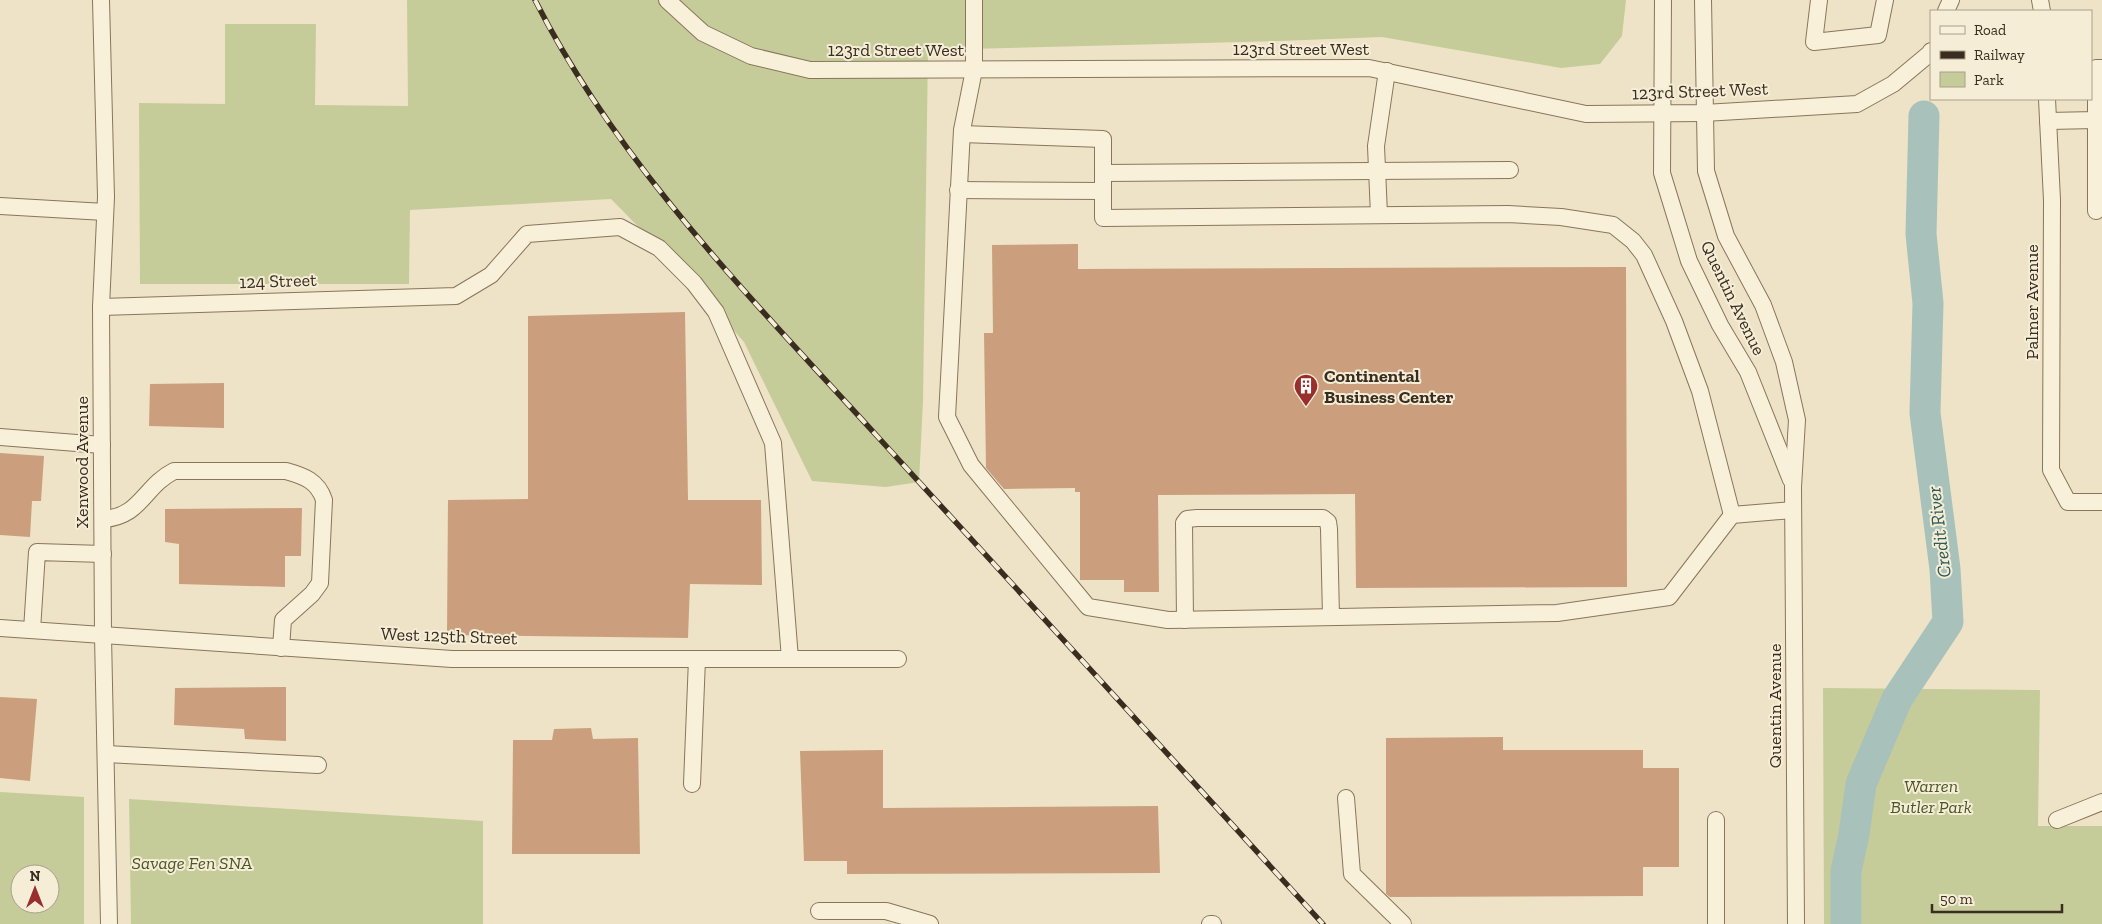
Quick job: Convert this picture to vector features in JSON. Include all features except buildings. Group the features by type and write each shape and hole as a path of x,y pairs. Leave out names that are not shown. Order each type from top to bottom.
{"street":[{"name":"Xenwood Avenue","path":"101,0 105,212 101,307 103,636 109,924"},
{"name":"123rd Street West","path":"667,0 703,33 751,56 810,70 1369,68 1586,114 1704,113 1857,104 1893,84 1930,54"},
{"path":"974,0 974,70 962,134 947,417 971,465 1088,607 1168,620 1557,613 1669,597 1732,515 1793,510"},
{"name":"Quentin Avenue","path":"1663,0 1662,173 1688,261 1720,325 1748,372 1793,487"},
{"name":"Quentin Avenue","path":"1703,0 1706,171 1726,236 1763,305 1784,362 1797,420 1793,487 1796,924"},
{"path":"1819,0 1814,42 1878,36 1885,0"},
{"path":"2096,211 2096,68 2102,68"},
{"path":"1379,215 1376,146 1387,72"},
{"name":"Palmer Avenue","path":"2047,100 2052,200 2051,470 2068,502 2102,502"},
{"path":"2048,121 2096,120"},
{"path":"962,134 1103,140 1103,218 1508,214 1561,217 1613,225 1633,241 1644,255 1674,321 1700,391 1732,515"},
{"path":"1103,173 1510,170"},
{"path":"958,190 1103,191"},
{"path":"0,206 105,212"},
{"name":"124 Street","path":"101,307 456,296 491,276 527,234 620,227 659,248 694,283 716,312 773,444 790,659"},
{"path":"0,437 102,445"},
{"path":"102,519 115,518 126,514 136,507 166,475 174,471 286,471 315,482 321,490 324,500 320,583 312,594 283,620 281,648"},
{"path":"1185,620 1184,523 1188,519 1196,518 1323,518 1328,522 1330,617"},
{"path":"32,630 38,552 103,554"},
{"name":"West 125th Street","path":"0,628 452,659 898,659"},
{"path":"692,784 697,659"},
{"path":"106,754 318,765"},
{"path":"1346,798 1352,874 1402,924"},
{"path":"2056,820 2102,802"},
{"path":"1716,820 1716,924"},
{"path":"819,912 886,911 930,924"}],"green space":[{"path":"407,0 1626,0 1622,36 1600,64 1561,68 1382,37 928,50 923,401 919,482 886,487 812,481 744,342 681,270 611,199 410,210 409,284 140,284 139,103 225,104 225,24 316,24 315,105 408,106"},
{"name":"Warren Butler Park","path":"1823,688 2040,690 2038,826 2102,826 2102,924 1824,924"},
{"name":"Savage Fen SNA","path":"0,792 84,797 84,924 0,924"},
{"name":"Savage Fen SNA","path":"129,799 483,821 483,924 131,924"}],"waterway":[{"name":"Credit River","path":"1846,924 1846,871 1854,834 1861,784 1897,699 1948,622 1945,569 1925,413 1928,303 1921,234 1924,116"}],"railway":[{"path":"535,0 569,61 606,119 647,175 736,282 1323,924"}],"place":[{"name":"Continental Business Center","path":"1306,407"}]}
